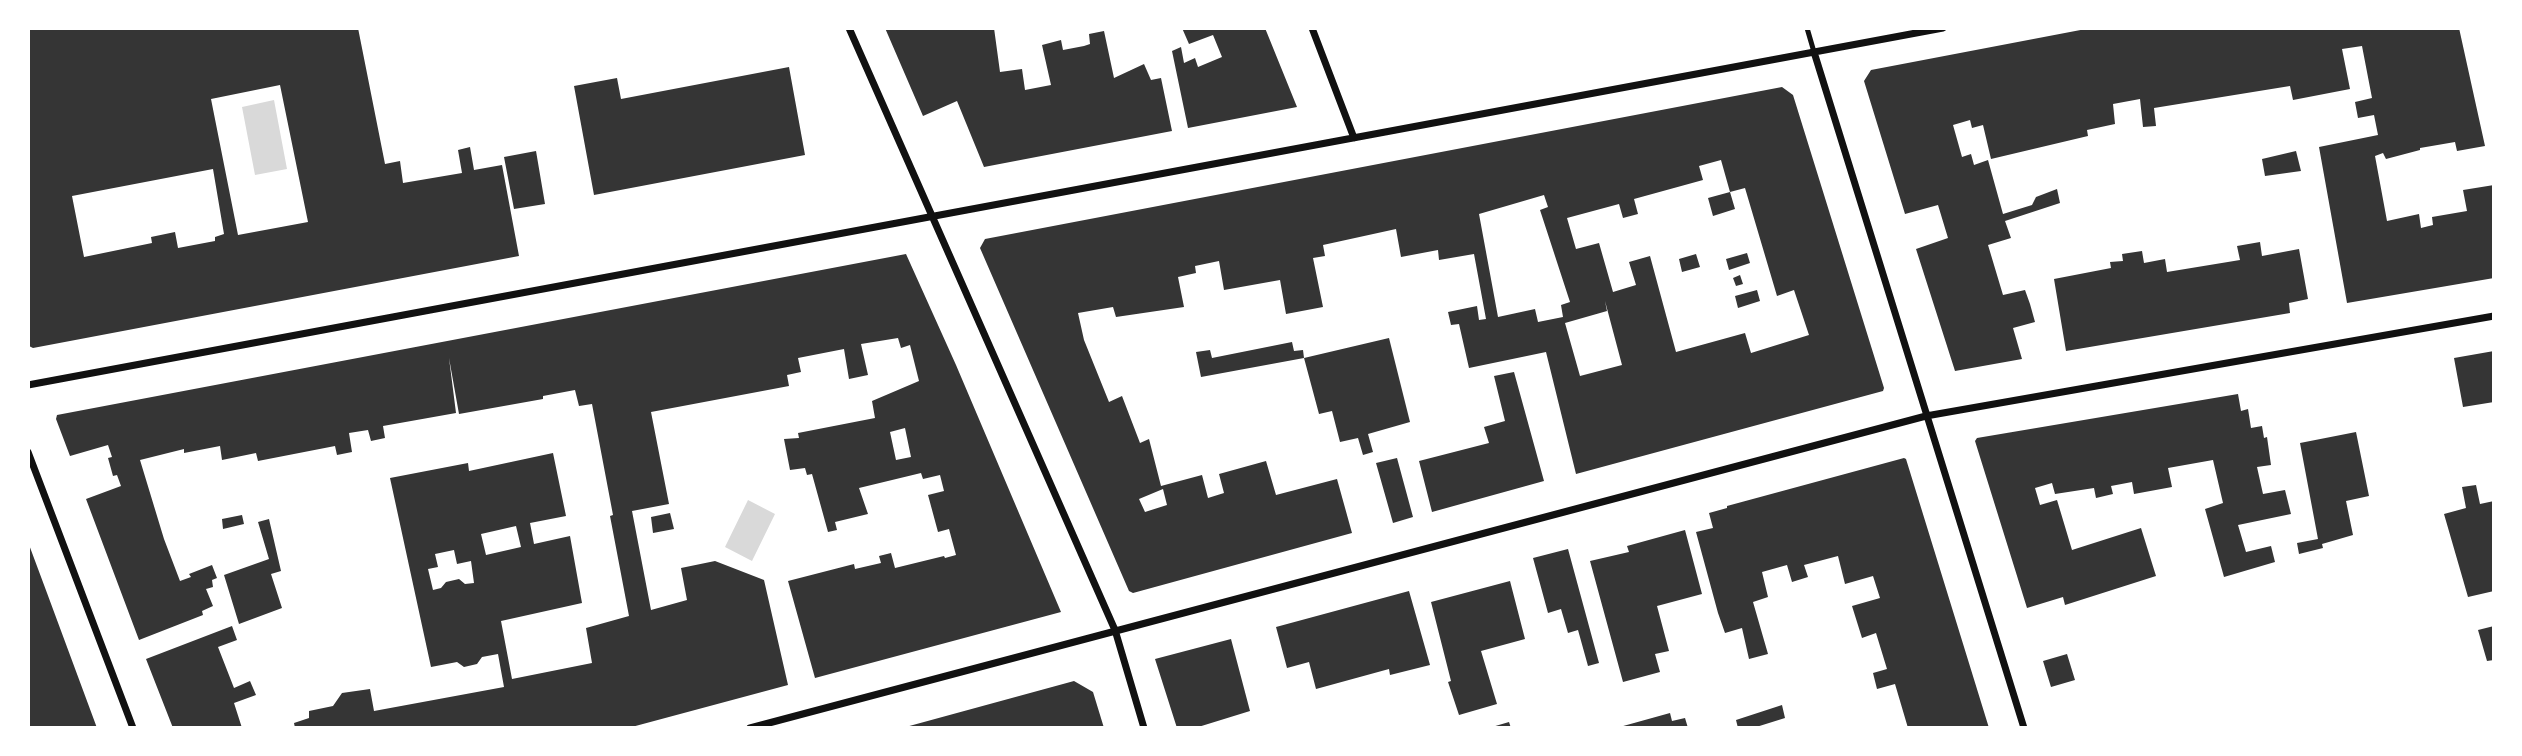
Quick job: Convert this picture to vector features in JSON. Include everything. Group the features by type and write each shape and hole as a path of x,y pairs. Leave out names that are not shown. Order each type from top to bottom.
{"street":[{"path":"849,28 1115,630 1144,728"},
{"path":"1312,28 1354,138"},
{"path":"28,385 1944,28"},
{"path":"1814,52 2024,728"},
{"path":"750,728 1926,416 2494,316"},
{"path":"28,452 133,728"}],"lane":[{"path":"1807,28 1814,52"}],"shaded area":[{"path":"274,100 287,169 255,175 242,107"},
{"path":"748,500 775,514 752,561 725,547"}],"building":[{"path":"28,28 358,28 385,164 400,161 403,183 462,173 458,150 470,147 474,170 502,165 519,256 33,348 29,346","holes":["280,85 308,222 238,235 211,99","213,169 224,234 215,237 215,241 178,248 175,232 151,237 152,243 84,257 72,196"]},
{"path":"885,28 994,28 1000,72 1022,69 1025,90 1051,85 1042,45 1061,40 1063,50 1084,46 1090,44 1089,34 1104,31 1114,78 1144,64 1151,80 1161,78 1172,131 984,167 957,101 923,116"},
{"path":"1182,28 1265,28 1297,107 1188,128 1172,51 1181,47 1184,63 1195,58 1198,67 1222,57 1213,35 1189,44"},
{"path":"2091,28 2459,28 2485,146 2457,151 2455,142 2420,148 2386,159 2383,153 2375,156 2387,221 2419,214 2421,228 2433,225 2432,217 2467,211 2463,190 2494,185 2494,278 2347,303 2319,147 2378,135 2374,115 2358,118 2355,102 2372,98 2362,46 2342,49 2350,89 2293,100 2290,86 2154,108 2156,126 2143,127 2140,99 2113,104 2115,124 2087,130 2088,136 1991,159 1983,125 1972,128 1970,120 1953,125 1962,157 1971,154 1974,165 1988,160 2003,214 2032,205 2036,197 2057,189 2060,203 2005,221 2011,238 1988,245 2003,295 2025,290 2030,304 2035,322 2013,328 2022,359 1955,371 1916,249 1948,238 1938,205 1905,214 1864,81 1871,70"},
{"path":"789,67 805,155 594,195 574,86 617,78 621,99"},
{"path":"1782,87 1793,95 1884,388 1883,391 1576,474 1546,352 1469,368 1459,324 1451,325 1448,312 1477,306 1479,320 1486,319 1474,254 1439,260 1438,250 1401,257 1396,229 1323,245 1325,256 1313,258 1323,307 1286,314 1280,280 1224,290 1219,261 1195,266 1196,273 1178,277 1184,307 1116,317 1113,307 1078,313 1084,340 1109,402 1122,396 1140,443 1149,439 1161,486 1202,475 1208,498 1224,493 1219,474 1266,461 1276,495 1337,479 1352,533 1133,593 1129,591 980,248 985,239","holes":["1721,160 1730,192 1745,188 1777,296 1794,290 1809,335 1751,353 1745,333 1676,352 1650,256 1629,262 1636,285 1613,292 1599,243 1576,249 1567,218 1619,204 1623,218 1638,214 1634,199 1703,180 1699,166","1544,195 1548,207 1540,210 1570,302 1561,305 1563,317 1538,322 1535,309 1498,317 1479,214","1605,301 1622,365 1580,376 1565,323 1607,311","1163,489 1167,505 1145,512 1139,499"]},
{"path":"536,151 545,204 514,209 504,157"},
{"path":"2296,151 2301,171 2265,176 2262,159"},
{"path":"1730,192 1735,209 1713,216 1708,198"},
{"path":"2260,242 2262,256 2299,249 2308,299 2289,303 2290,313 2066,351 2054,279 2111,268 2110,262 2123,261 2122,254 2142,251 2144,263 2165,259 2167,272 2240,260 2237,246"},
{"path":"1747,253 1750,263 1729,270 1726,259"},
{"path":"906,254 1061,612 815,678 788,581 854,564 855,569 881,563 879,556 891,553 895,568 956,555 949,529 938,532 928,495 944,491 940,475 923,479 921,473 859,488 868,514 835,522 837,530 828,532 812,474 807,475 805,468 790,470 784,439 799,438 798,433 875,418 872,401 919,381 910,345 901,348 898,338 861,344 868,375 849,379 844,349 798,358 801,372 787,375 789,386 651,412 669,504 632,511 651,610 687,600 681,568 715,561 764,580 788,685 628,728 295,728 294,723 309,718 309,711 333,706 342,693 370,689 374,711 504,687 498,654 482,657 477,664 464,667 457,662 431,667 390,478 468,463 469,471 553,453 566,516 530,523 534,544 570,536 582,603 501,621 512,679 592,663 586,628 629,616 592,404 579,406 575,390 543,396 543,399 459,414 449,358 456,413 383,426 385,438 371,441 368,430 349,433 352,452 337,455 335,446 258,461 256,453 222,460 220,446 184,453 184,449 140,460 180,581 191,577 189,574 212,565 217,578 212,580 213,587 206,589 213,606 202,611 203,615 139,640 86,499 121,486 117,475 113,476 108,445 70,456 56,419 57,415","holes":["905,428 911,457 896,460 890,432","516,526 521,547 486,555 481,534","454,550 457,564 471,561 474,583 465,584 459,579 446,582 441,588 433,590 428,569 438,567 435,554"]},
{"path":"1696,254 1700,267 1682,272 1679,259"},
{"path":"1740,275 1743,284 1736,286 1733,278"},
{"path":"1757,290 1760,301 1738,308 1735,296"},
{"path":"1389,338 1410,422 1368,434 1373,452 1363,455 1358,438 1340,442 1332,411 1319,414 1304,358"},
{"path":"1292,342 1294,351 1303,350 1304,358 1201,377 1196,352 1210,350 1212,358"},
{"path":"2494,351 2494,402 2463,407 2454,358"},
{"path":"1514,372 1544,481 1432,512 1419,461 1489,443 1484,427 1505,421 1494,376"},
{"path":"2238,394 2241,411 2248,409 2251,428 2262,426 2264,438 2267,437 2271,465 2257,467 2263,494 2285,490 2291,514 2238,525 2246,552 2271,546 2275,562 2224,577 2205,509 2223,503 2213,460 2168,468 2172,487 2134,494 2132,482 2111,486 2113,494 2096,498 2094,488 2055,494 2052,483 2035,488 2040,505 2057,500 2072,550 2141,528 2156,576 2065,605 2063,597 2027,608 1975,441 1977,438"},
{"path":"2356,432 2369,496 2346,501 2353,535 2322,544 2323,548 2299,554 2297,543 2318,539 2300,443"},
{"path":"1397,458 1413,517 1393,523 1376,463"},
{"path":"1904,458 1989,728 1908,728 1895,684 1877,689 1873,673 1887,669 1876,633 1862,638 1852,606 1880,598 1873,576 1845,584 1838,556 1804,565 1808,577 1792,582 1787,565 1762,572 1768,597 1753,602 1768,654 1749,659 1742,628 1725,633 1718,613 1696,532 1713,528 1709,513"},
{"path":"2476,485 2480,504 2494,501 2494,591 2468,597 2444,514 2466,508 2462,487"},
{"path":"670,513 674,529 653,533 651,517"},
{"path":"242,515 244,524 223,529 222,519"},
{"path":"269,519 281,571 271,574 282,608 239,624 224,575 269,559 258,522"},
{"path":"1685,530 1702,594 1657,606 1669,651 1655,654 1660,672 1623,682 1590,561 1629,552 1627,546"},
{"path":"28,542 47,593 97,728 28,728"},
{"path":"1568,549 1599,663 1588,666 1578,630 1568,633 1561,609 1548,613 1533,558"},
{"path":"1510,581 1525,639 1481,651 1497,704 1459,715 1448,682 1451,681 1431,602"},
{"path":"1409,591 1430,665 1390,675 1389,669 1316,689 1309,662 1287,668 1276,627"},
{"path":"232,626 237,640 218,647 234,688 250,681 256,695 234,703 242,728 173,728 146,659"},
{"path":"2494,626 2494,660 2487,661 2478,630"},
{"path":"1231,639 1250,711 1195,728 1177,728 1155,659"},
{"path":"2067,654 2075,680 2051,687 2043,661"},
{"path":"1074,681 1093,692 1104,728 902,728"},
{"path":"1782,705 1785,718 1753,728 1738,728 1736,720"},
{"path":"1670,713 1672,721 1685,718 1688,728 1616,728"},
{"path":"1509,722 1511,728 1492,727"}]}
